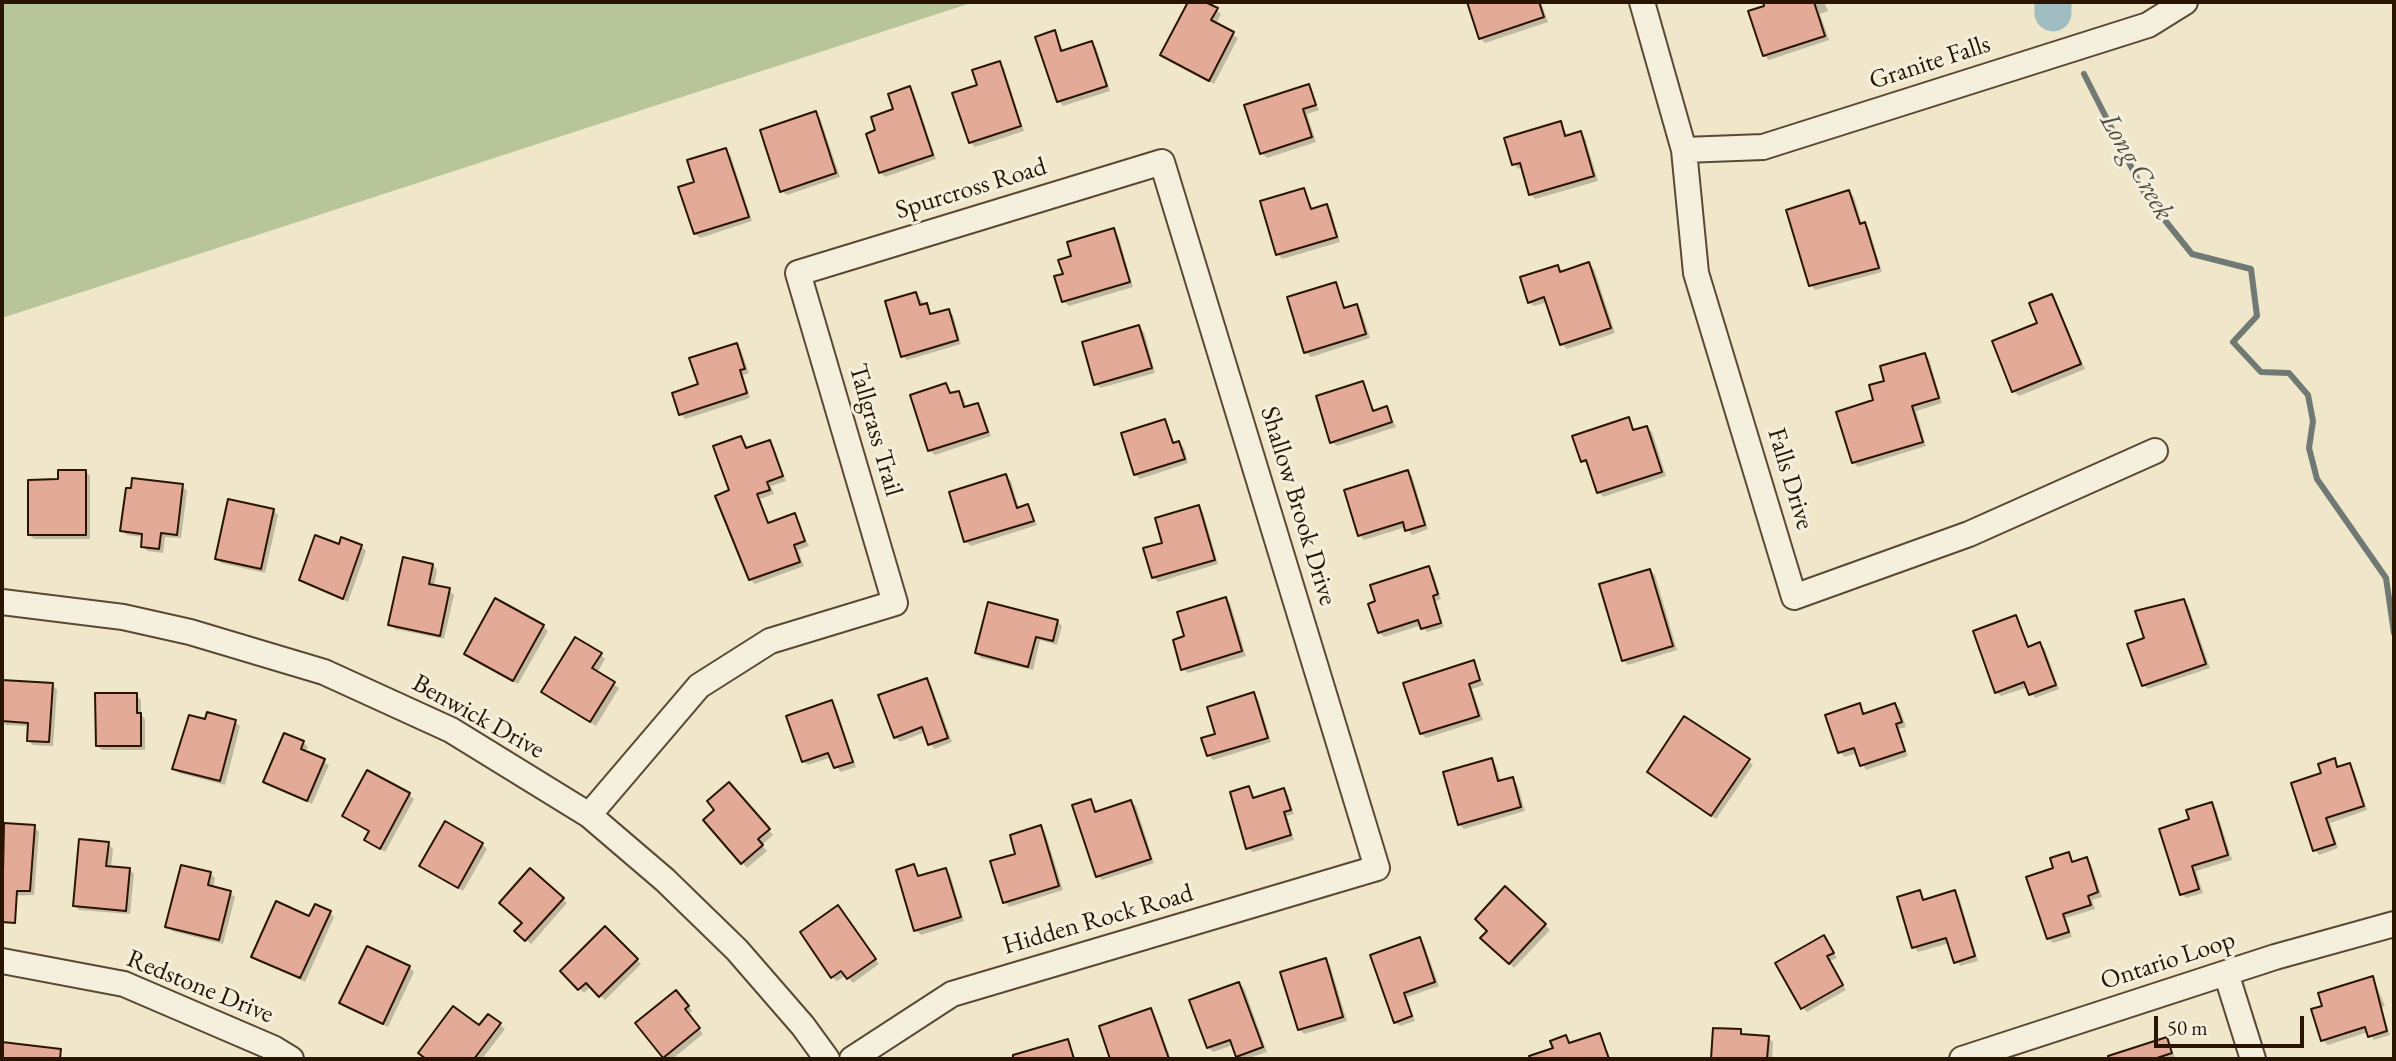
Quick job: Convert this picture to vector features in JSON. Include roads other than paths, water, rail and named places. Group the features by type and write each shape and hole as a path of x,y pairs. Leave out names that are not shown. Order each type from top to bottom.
{"street":[{"name":"Falls Drive","path":"1642,2 1684,150 1696,273 1794,597 1969,534 2155,451"},
{"name":"Granite Falls","path":"1684,150 1763,147 2148,25 2185,2"},
{"name":"Spurcross Road","path":"798,273 1163,162"},
{"name":"Shallow Brook Drive","path":"1163,162 1377,869"},
{"name":"Tallgrass Trail","path":"589,815 699,686 770,641 895,603 798,273"},
{"name":"Benwick Drive","path":"2,603 136,620 190,632 324,672 451,730 589,815 665,880 737,950 803,1026 827,1059"},
{"name":"Hidden Rock Road","path":"852,1059 952,994 1377,869"},
{"name":"Ontario Loop","path":"1962,1059 2226,973 2394,924"},
{"name":"Redstone Drive","path":"2,961 124,984 273,1048 291,1059"},
{"path":"2226,973 2253,1059"}],"waterway":[{"name":"Long Creek","path":"2053,2 2053,13"},
{"name":"Long Creek","path":"2084,74 2147,198 2192,254 2251,269 2257,316 2233,342 2261,372 2289,373 2308,395 2313,421 2309,448 2317,479 2386,578 2394,633"}]}
